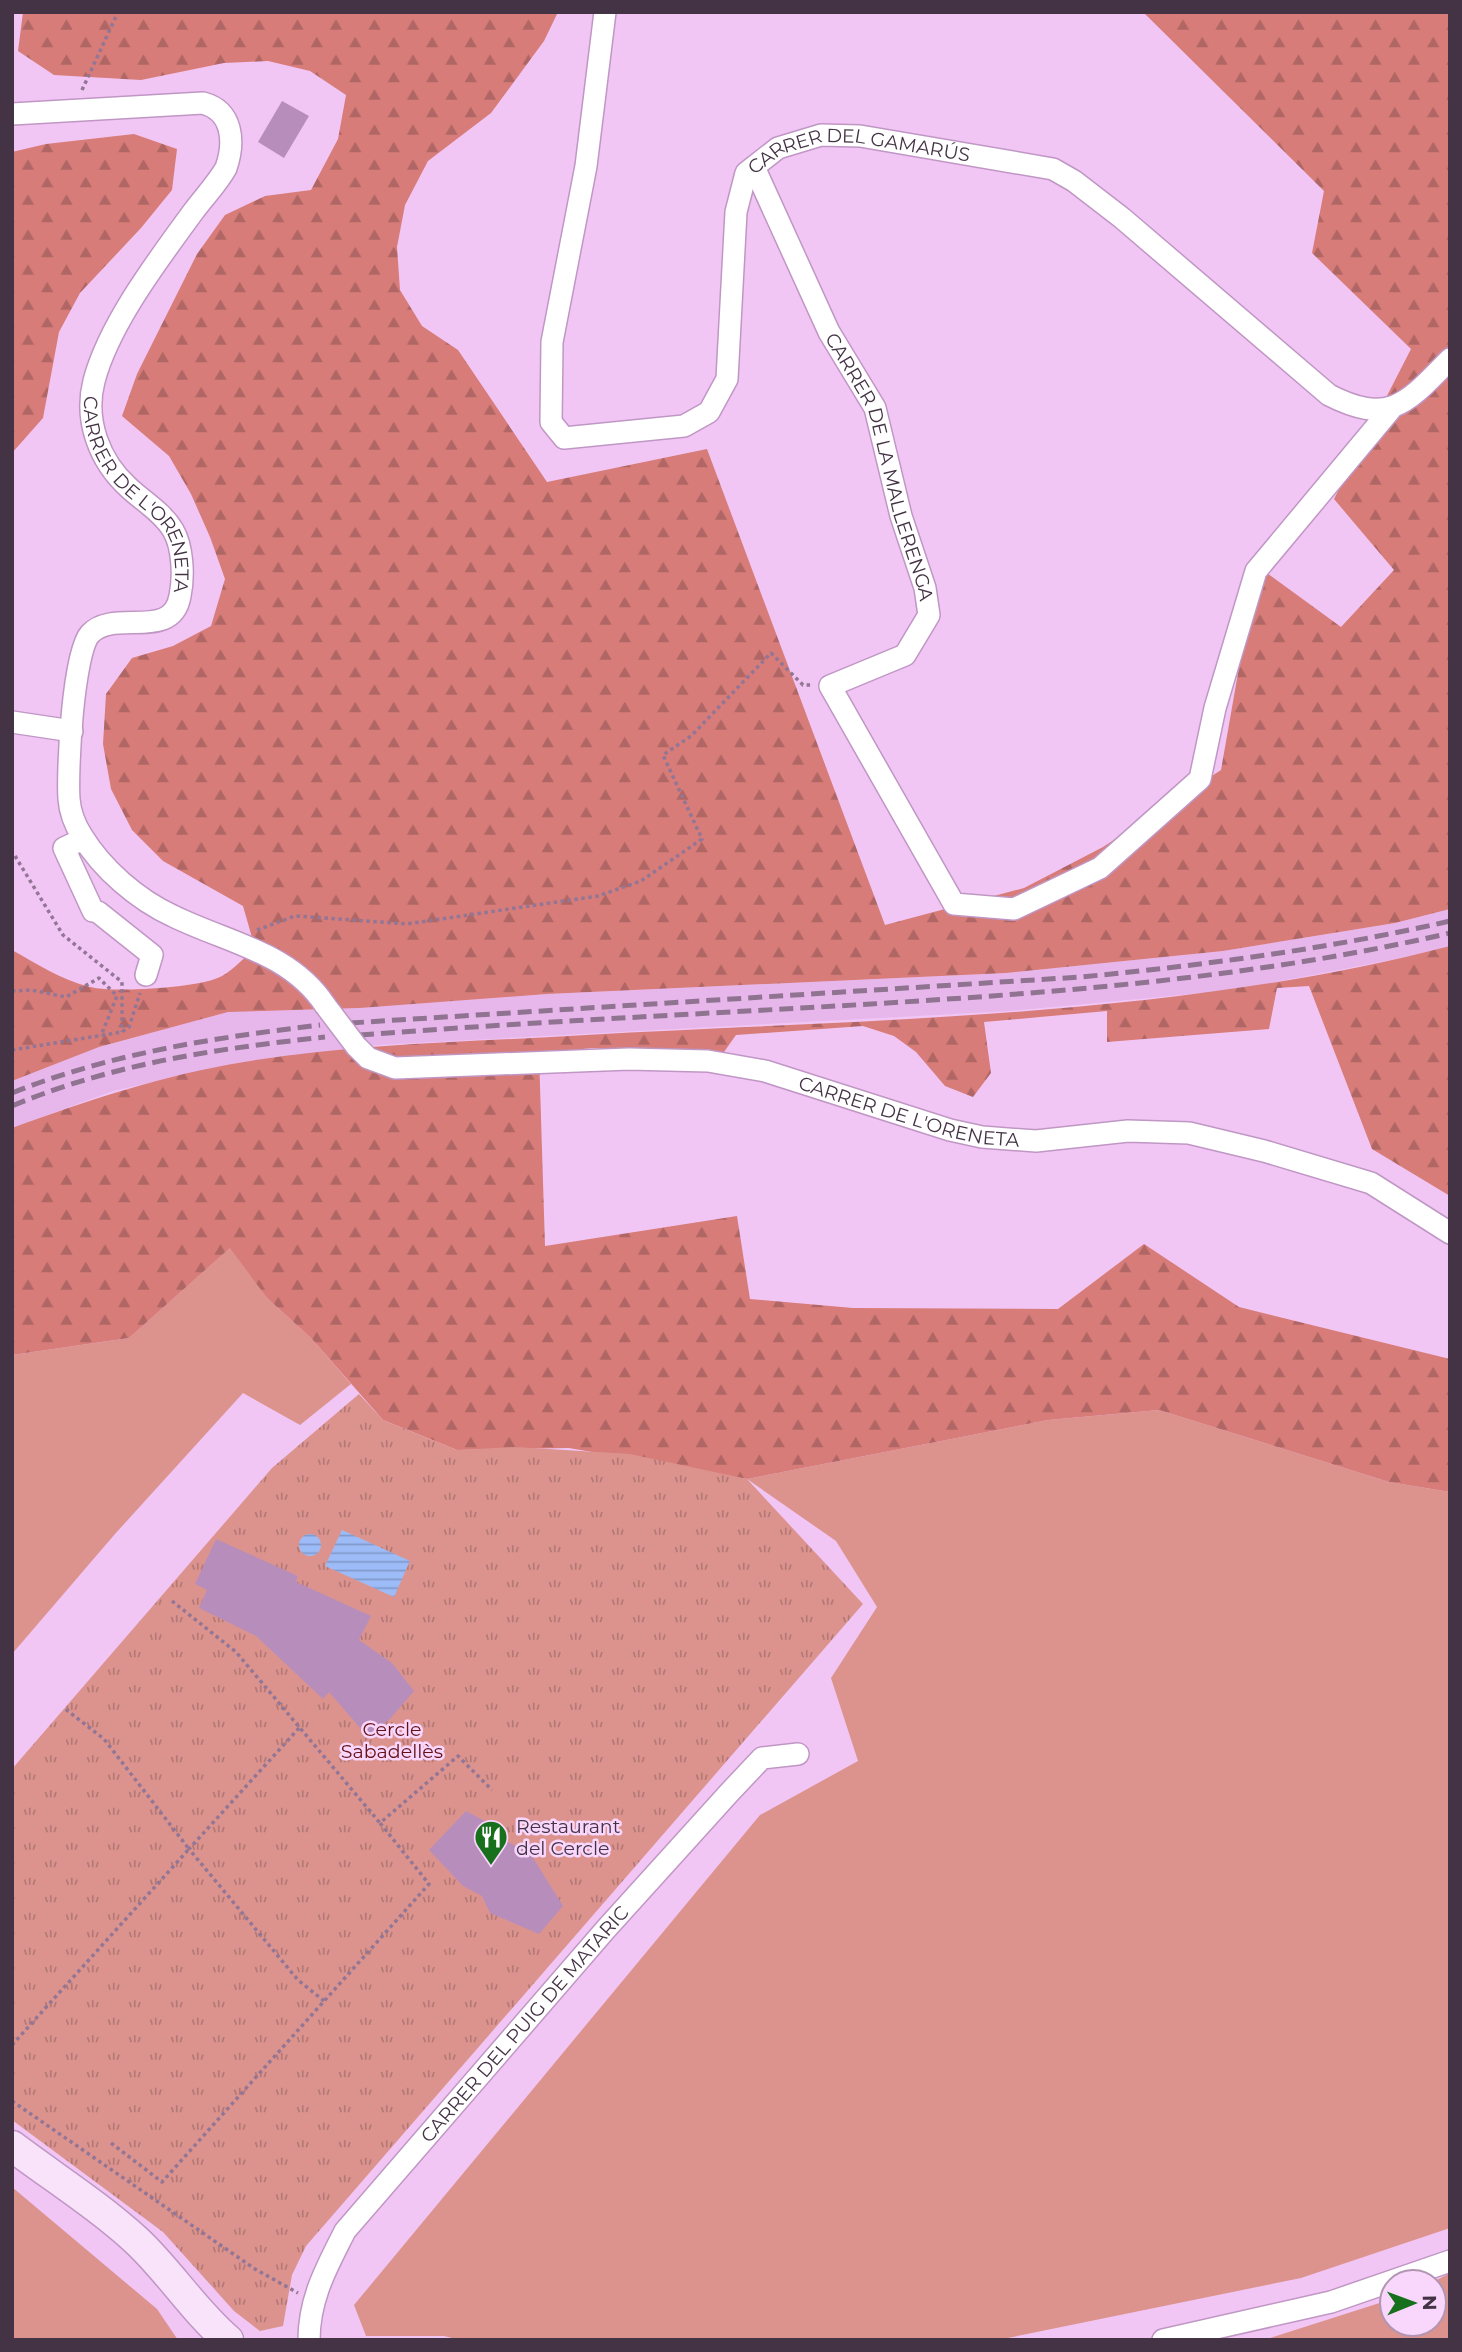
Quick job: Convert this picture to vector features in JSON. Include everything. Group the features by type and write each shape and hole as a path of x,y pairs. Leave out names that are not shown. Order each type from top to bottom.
{"street":[{"name":"CARRER DEL GAMARÚS","path":"605,12 586,166 552,342 551,422 564,438 684,426 709,412 727,379 736,212 746,173 778,148 821,135 860,136 1053,169 1074,181 1122,218 1329,395 1357,409 1391,409"},
{"name":"CARRER DE L'ORENETA","path":"12,114 203,103 219,111 232,137 230,157 220,178 164,251 113,337 102,359 91,402 92,423 103,456 126,485 173,529 180,555 180,600 171,614 162,620 147,623 111,623 89,635 78,666 72,731 69,801 83,839 110,870 151,903 172,916 298,972 356,1046 369,1058 395,1068 629,1059 708,1061 765,1071 950,1130 982,1137 1036,1141 1128,1131 1189,1133 1264,1151 1371,1183 1450,1233"},
{"name":"CARRER DE LA MALLERENGA","path":"754,167 829,332 875,408 901,516 925,588 929,615 905,655 830,686"},
{"path":"830,686 954,904 1014,909 1100,868 1200,779 1215,708 1256,571 1391,409 1421,388 1450,359"},
{"path":"12,722 72,731"},
{"path":"83,839 64,848 93,911 98,912 152,955 146,975"},
{"name":"CARRER DEL PUIG DE MATARIC","path":"309,2340 313,2301 345,2231 606,1929 762,1758 798,1754"},
{"path":"12,2146 135,2240 177,2283 211,2325 228,2340"},
{"path":"12,2160 129,2249 181,2305 203,2340"},
{"path":"1163,2340 1331,2302 1450,2261"}],"path":[{"path":"81,93 118,12"},
{"path":"228,940 295,916 407,924 598,897 641,881 702,839 663,755 691,736 771,653 803,685 830,686"},
{"path":"15,856 63,935 122,982 122,1032"},
{"path":"12,1050 122,1032 129,1027 146,975"},
{"path":"12,991 31,990 65,997 99,978 117,996 101,1036"},
{"path":"111,2143 162,2182 429,1884 236,1652 172,1601"},
{"path":"64,1708 104,1739 190,1849 299,1980 324,2001"},
{"path":"12,2045 299,1728"},
{"path":"380,1823 458,1756 492,1790"},
{"path":"12,2101 255,2269 313,2301"}],"shaded area":[{"path":"1450,909 1450,946 1235,990 1010,1011 379,1045 242,1062 113,1091 12,1128 12,1081 99,1047 228,1012 360,1008 547,994 1006,973 1223,951 1395,923"}],"green space":[{"path":"23,12 558,12 544,41 491,113 428,161 405,205 397,247 400,290 422,326 458,350 547,482 707,449 885,925 1024,888 1103,847 1221,770 1256,571 1267,573 1341,627 1394,570 1334,499 1411,349 1312,253 1324,191 1143,12 1450,12 1450,909 1395,923 1223,951 1006,973 547,994 360,1008 228,1012 99,1047 12,1081 12,950 70,980 90,987 118,989 157,988 211,980 222,976 255,948 243,906 163,861 132,830 111,789 103,744 106,694 132,658 173,646 211,626 225,579 191,494 169,456 122,416 137,374 197,254 225,215 265,196 311,190 338,139 346,95 310,71 268,61 224,63 141,80 54,75 18,51"},
{"path":"134,134 177,149 172,190 141,228 80,293 59,332 43,418 12,453 12,152 46,144"},
{"path":"1450,946 1450,1196 1372,1149 1309,986 1277,988 1269,1029 1107,1042 1107,1011 984,1022 991,1073 973,1097 945,1086 916,1052 894,1036 863,1026 736,1035 724,1052 592,1048 539,1054 545,1246 737,1216 750,1299 853,1308 1058,1309 1144,1244 1239,1307 1450,1359 1450,1492 1389,1482 1159,1410 1048,1420 747,1479 569,1448 457,1450 383,1420 311,1338 267,1298 230,1248 129,1338 12,1355 12,1128 126,1089 214,1067 372,1047 912,1019 1130,1002 1345,970"},
{"path":"231,1247 267,1298 311,1338 351,1384 300,1425 243,1393 115,1534 12,1654 12,1355 129,1338"},
{"name":"Cercle Sabadellès","path":"359,1394 383,1420 457,1450 515,1447 630,1454 747,1479 863,1604 306,2246 292,2275 283,2326 260,2331 234,2311 163,2232 12,2120 12,1769 272,1468"},
{"path":"1159,1410 1389,1482 1450,1492 1450,2228 1301,2278 998,2340 460,2340 444,2336 366,2336 354,2305 760,1815 858,1761 831,1678 877,1607 836,1541 747,1479 1048,1420"},
{"path":"12,2187 157,2309 178,2340 12,2340"},
{"path":"1450,2273 1450,2340 1264,2340 1378,2303 1378,2338 1448,2338"}],"water":[{"path":"342,1530 410,1561 394,1597 325,1566"},
{"path":"310,1534 318,1537 321,1545 318,1553 310,1556 302,1553 299,1545 302,1537"}],"building":[{"path":"282,101 309,116 284,158 258,142"},
{"path":"216,1539 298,1576 296,1582 371,1616 359,1640 392,1663 414,1691 391,1718 368,1737 329,1692 323,1699 256,1636 199,1608 207,1590 195,1584"},
{"name":"Restaurant del Cercle","path":"466,1811 496,1827 502,1839 530,1853 563,1906 539,1934 490,1913 482,1896 463,1886 429,1850"}],"railway":[{"path":"350,1023 1081,977 1266,955 1450,921"},
{"path":"360,1035 1090,988 1235,972 1450,933"},
{"path":"12,1093 125,1057 241,1035 320,1025"},
{"path":"12,1106 127,1068 205,1053 325,1037"}],"place":[{"name":"Restaurant del Cercle","path":"491,1867"}]}
